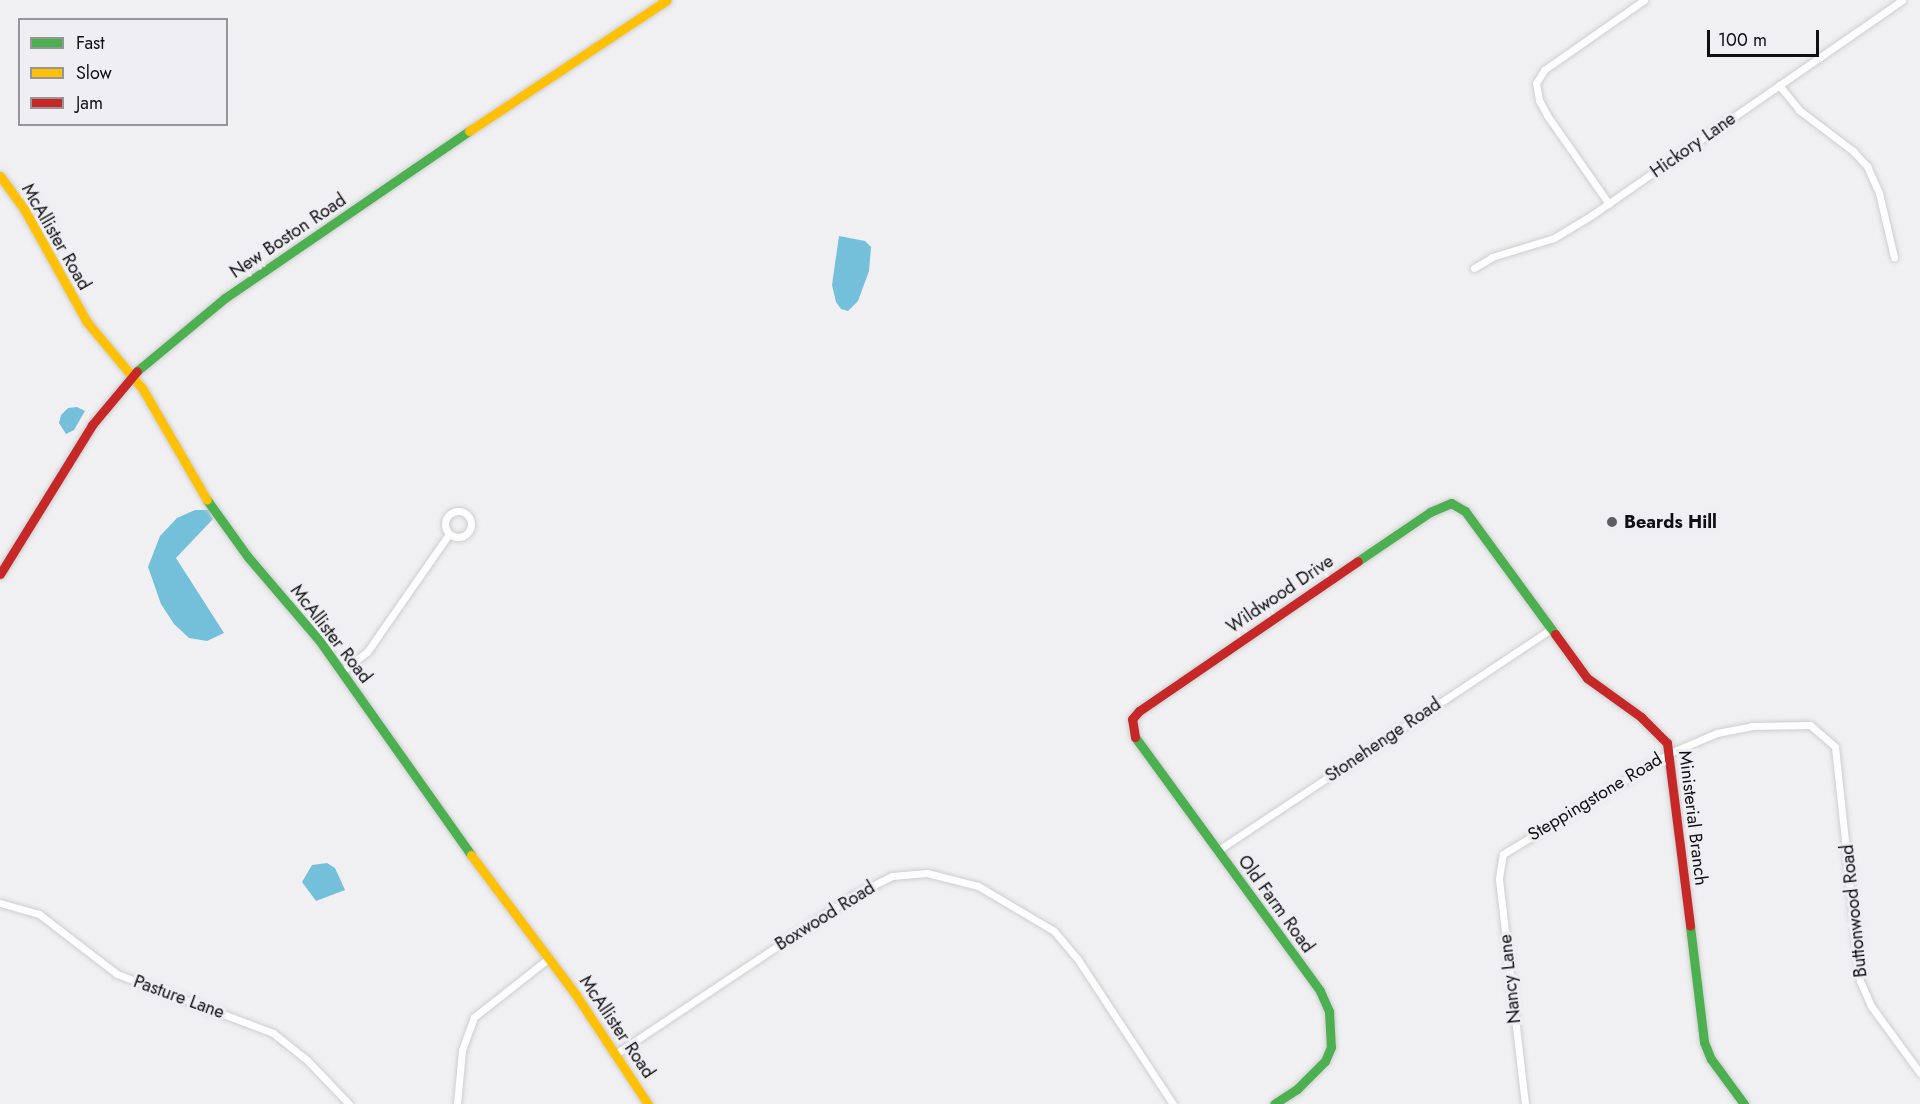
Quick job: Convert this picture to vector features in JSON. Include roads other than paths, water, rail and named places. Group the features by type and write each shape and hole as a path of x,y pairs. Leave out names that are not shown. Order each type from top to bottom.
{"street":[{"name":"New Boston Road","path":"0,574 77,447 132,376 225,297 667,0"},
{"path":"1609,204 1547,115 1539,100 1536,82 1544,70 1644,0"},
{"name":"Hickory Lane","path":"1474,268 1492,257 1554,238 1609,204 1902,0"},
{"path":"1779,85 1799,110 1853,151 1867,166 1879,193 1894,257"},
{"name":"McAllister Road","path":"0,176 24,209 87,322 132,376 208,501 341,672 617,1053 648,1104"},
{"name":"Ministerial Branch","path":"1451,503 1465,511 1587,678 1655,728 1670,753 1704,1042 1711,1059 1744,1104"},
{"name":"Wildwood Drive","path":"1132,719 1139,711 1411,525 1451,503"},
{"path":"458,510 466,513 471,524 468,532 461,537 449,534 444,527 447,515 458,510"},
{"path":"341,672 367,652 449,534"},
{"name":"Stonehenge Road","path":"1217,851 1550,630"},
{"name":"Old Farm Road","path":"1132,719 1132,731 1138,742 1320,991 1329,1011 1331,1047 1325,1061 1274,1104"},
{"name":"Steppingstone Road","path":"1503,854 1670,753 1743,727 1810,724 1825,736"},
{"name":"Buttonwood Road","path":"1825,736 1838,756 1860,981 1871,1006 1920,1073"},
{"name":"Nancy Lane","path":"1503,854 1499,878 1525,1104"},
{"name":"Boxwood Road","path":"617,1053 852,896 892,876 927,873 978,886 1054,931 1077,958 1173,1104"},
{"name":"Pasture Lane","path":"0,903 39,914 117,974 273,1033 307,1060 349,1104"},
{"path":"457,1104 464,1041 474,1017 548,959"}],"water":[{"path":"839,236 865,241 871,247 869,271 858,301 848,311 841,309 836,302 832,285"},
{"path":"77,407 85,411 74,430 66,434 59,423 61,415 68,408"},
{"path":"195,510 209,510 213,519 176,558 224,633 207,641 189,638 174,624 161,604 148,567 160,536 177,518"},
{"path":"327,863 335,868 345,890 316,901 302,882 312,865"}],"place":[{"name":"Beards Hill","path":"1612,522"}]}
